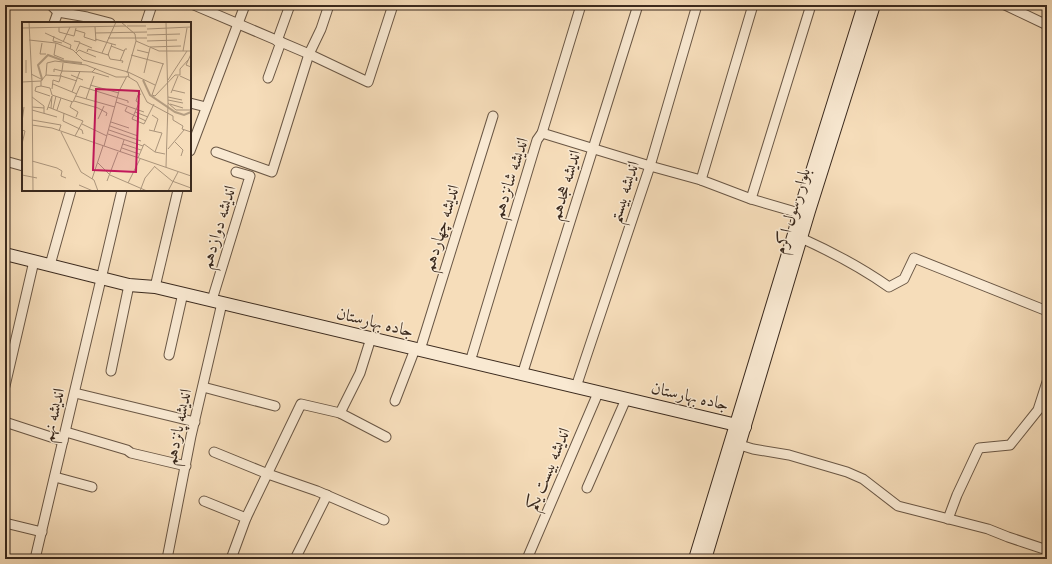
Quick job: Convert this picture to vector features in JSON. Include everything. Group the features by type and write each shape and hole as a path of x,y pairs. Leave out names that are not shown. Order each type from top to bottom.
{"main road":[{"name":"بلوار رسول اکرم","path":"705,559 740,445 740,426 799,213 864,5"},
{"name":"بلوار رسول اکرم","path":"695,559 801,238 874,5"},
{"name":"جاده بهارستان","path":"5,254 50,264 129,285 155,287 740,426"}],"street":[{"path":"146,22 152,5"},
{"path":"194,5 309,54 368,82 393,5"},
{"path":"191,148 234,30 238,24 245,5"},
{"path":"268,78 290,5"},
{"path":"216,152 272,172 309,54 329,5"},
{"name":"اندیشه شانزدهم","path":"470,362 537,140 542,133 581,5"},
{"name":"اندیشه هجدهم","path":"522,374 638,5"},
{"name":"اندیشه بیستم","path":"576,387 650,166 697,5"},
{"path":"701,180 753,5"},
{"path":"751,199 811,5"},
{"path":"1005,5 1047,24"},
{"path":"54,22 54,8 106,22"},
{"path":"191,103 206,107"},
{"name":"اندیشه چهاردهم","path":"395,401 417,350 493,116"},
{"path":"542,133 701,180 751,199 799,213"},
{"path":"5,161 22,166"},
{"name":"اندیشه دوازدهم","path":"217,302 250,176 236,172"},
{"path":"50,264 71,191"},
{"name":"اندیشه نهم","path":"35,559 75,393 100,278 122,191"},
{"path":"155,287 178,191"},
{"path":"801,238 872,276 889,288 904,280 914,258 1047,311"},
{"path":"5,384 34,261"},
{"path":"111,371 129,285"},
{"path":"169,355 183,294"},
{"name":"اندیشه پانزدهم","path":"167,559 202,387 217,302"},
{"path":"340,413 360,373 371,338"},
{"path":"948,519 957,495 979,448 1010,445 1038,410 1047,382"},
{"path":"202,387 276,406"},
{"path":"75,393 194,422"},
{"name":"اندیشه بیست یکم","path":"527,559 598,393"},
{"path":"587,488 626,399"},
{"path":"231,559 246,518 302,404 340,413 386,437"},
{"path":"5,422 64,437 127,450 131,453 186,466"},
{"path":"740,445 753,449 789,455 848,472 863,480 898,506 988,529 1047,550"},
{"path":"214,452 268,474 327,495 384,520"},
{"path":"55,477 92,487"},
{"path":"296,559 327,495"},
{"path":"204,501 246,518"},
{"path":"5,523 42,532"}]}
